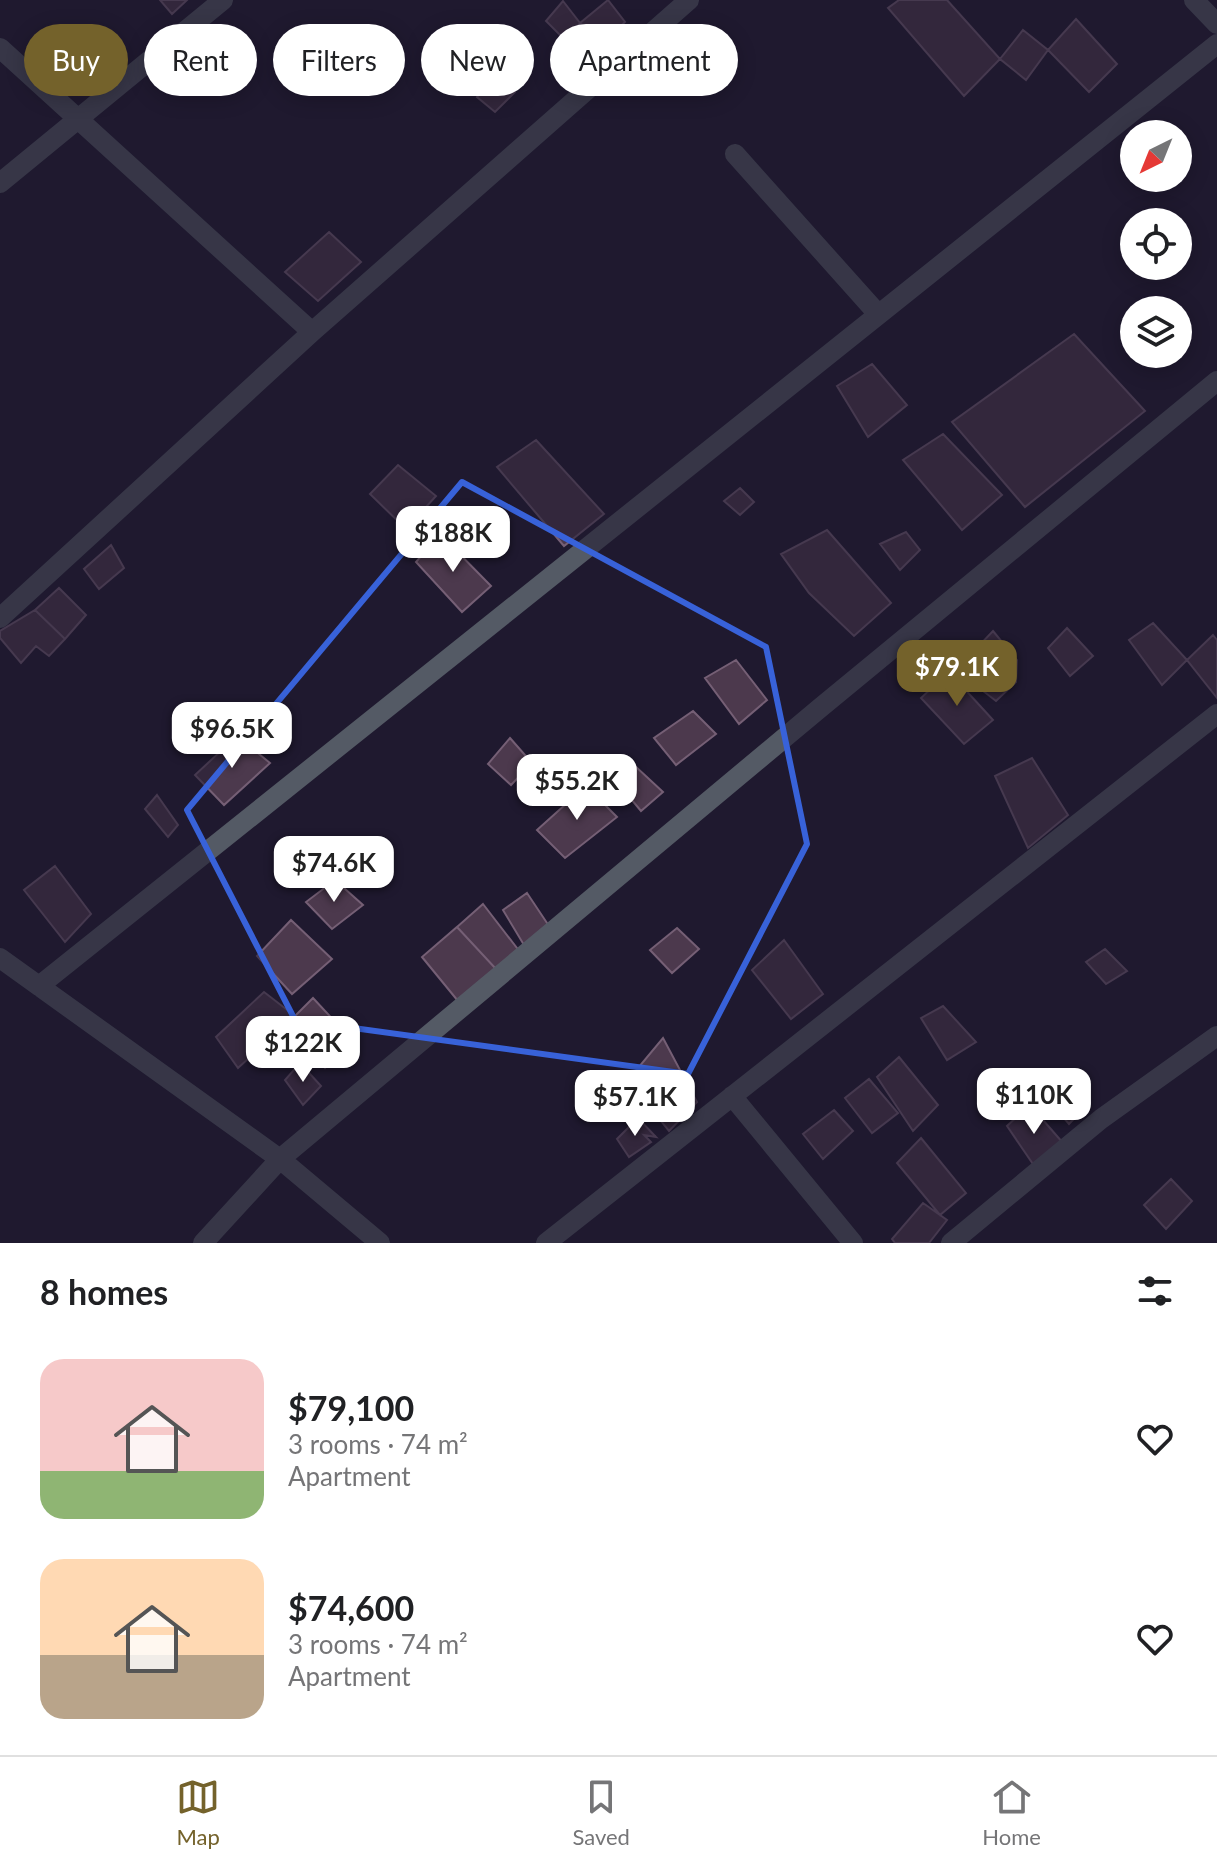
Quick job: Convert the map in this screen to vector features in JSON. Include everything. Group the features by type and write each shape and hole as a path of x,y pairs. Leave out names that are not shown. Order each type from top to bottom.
{"street":[{"path":"0,183 223,0"},
{"path":"0,618 312,332 689,0"},
{"path":"1194,0 1217,24"},
{"path":"39,986 1217,44"},
{"path":"0,48 312,332"},
{"path":"735,154 878,314"},
{"path":"203,1243 280,1159 1217,381"},
{"path":"546,1243 1217,714"},
{"path":"0,958 280,1159 380,1243"},
{"path":"951,1243 1101,1119 1217,1036"},
{"path":"732,1096 853,1243"}],"highlighted area":[{"path":"462,482 766,647 807,844 688,1074 295,1020 187,810"}],"building":[{"path":"160,0 187,0 172,14"},
{"path":"608,0 625,22 623,24 580,23"},
{"path":"899,0 947,0 1000,59 964,96 888,8"},
{"path":"563,1 580,23 550,25 546,21"},
{"path":"1076,19 1117,64 1089,92 1048,50"},
{"path":"1023,30 1048,50 1026,80 1000,59"},
{"path":"478,96 511,96 495,112"},
{"path":"329,232 361,262 318,301 285,272"},
{"path":"1074,334 1145,411 1025,507 952,422"},
{"path":"872,364 907,405 868,437 837,386"},
{"path":"943,434 1002,495 962,530 903,460"},
{"path":"536,440 604,514 564,546 497,467"},
{"path":"398,465 436,496 406,529 370,494"},
{"path":"740,488 754,502 740,515 724,501"},
{"path":"827,530 891,603 854,636 809,593 781,554"},
{"path":"906,532 920,550 900,570 880,544"},
{"path":"440,534 491,586 462,612 416,562"},
{"path":"111,545 124,568 99,589 84,569"},
{"path":"59,588 86,615 65,639 35,610"},
{"path":"35,610 65,639 49,656 36,646 21,663 0,638 0,631"},
{"path":"1153,623 1187,660 1162,685 1129,640"},
{"path":"1067,628 1093,656 1070,676 1048,648"},
{"path":"993,631 1017,660 1016,682 996,701 956,670"},
{"path":"1213,635 1217,640 1217,698 1187,660"},
{"path":"736,660 767,700 739,724 705,678"},
{"path":"949,672 993,720 964,744 921,698"},
{"path":"693,711 716,734 676,765 654,738"},
{"path":"237,736 270,763 224,805 195,775"},
{"path":"510,738 532,763 511,785 488,764"},
{"path":"1032,758 1068,815 1028,848 995,776"},
{"path":"635,766 663,792 641,811 616,781"},
{"path":"586,786 617,817 565,858 537,830"},
{"path":"157,795 178,825 168,837 145,809"},
{"path":"55,866 91,914 65,942 24,890"},
{"path":"335,880 363,905 332,929 306,902"},
{"path":"527,893 551,929 527,950 503,910"},
{"path":"483,904 520,952 496,969 457,927"},
{"path":"291,920 332,959 292,994 257,956"},
{"path":"457,927 496,969 458,1001 422,957"},
{"path":"677,928 699,949 672,973 650,950"},
{"path":"784,940 823,994 791,1019 752,970"},
{"path":"1105,949 1127,971 1106,984 1086,962"},
{"path":"264,992 295,1016 238,1068 216,1037"},
{"path":"313,998 352,1040 325,1068 286,1025"},
{"path":"943,1006 976,1042 947,1060 921,1018"},
{"path":"663,1038 697,1102 669,1131 628,1080"},
{"path":"899,1057 938,1105 913,1131 877,1077"},
{"path":"300,1063 321,1086 303,1105 285,1080"},
{"path":"869,1079 898,1113 872,1133 845,1098"},
{"path":"1067,1081 1090,1102 1069,1124 1050,1102"},
{"path":"1030,1105 1063,1143 1035,1167 1007,1126"},
{"path":"834,1110 853,1131 823,1159 803,1134"},
{"path":"638,1118 656,1137 644,1135 651,1142 629,1157 617,1139"},
{"path":"921,1138 966,1193 940,1215 897,1163"},
{"path":"1171,1179 1192,1201 1166,1229 1144,1205"},
{"path":"923,1203 947,1220 929,1243 895,1243 892,1239"}]}
